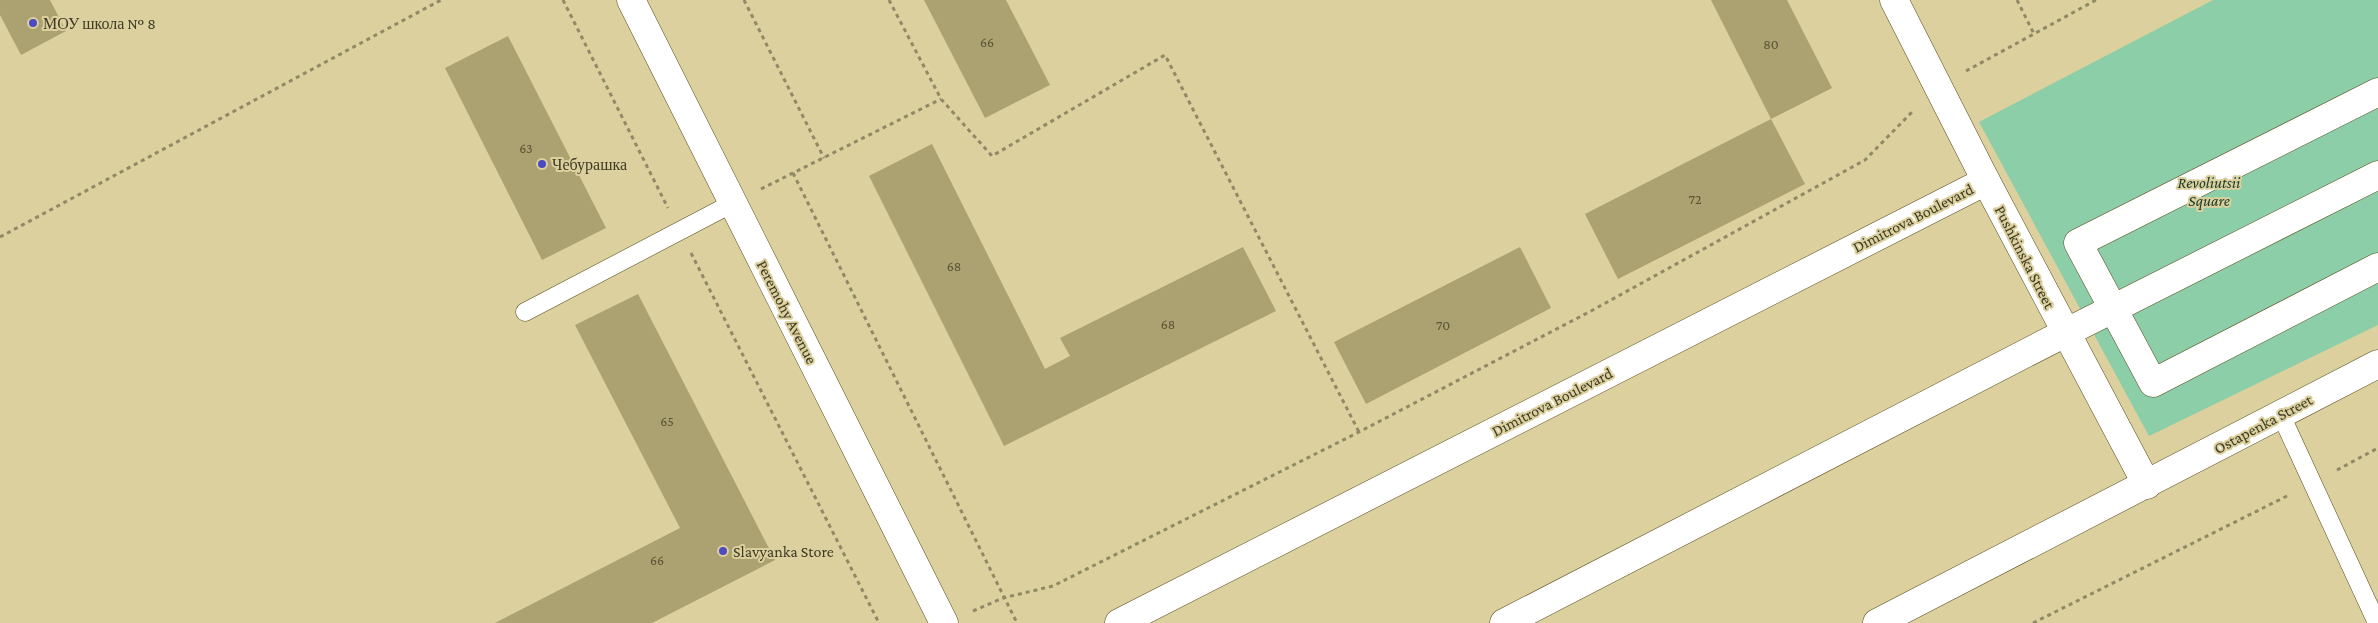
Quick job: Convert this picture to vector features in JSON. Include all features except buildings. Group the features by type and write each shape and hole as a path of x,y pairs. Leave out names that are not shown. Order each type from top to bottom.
{"street":[{"name":"Peremohy Avenue","path":"631,0 944,623"},
{"name":"Pushkinska Street","path":"1894,0 2065,333 2147,485"},
{"path":"2378,92 2078,243 2153,383 2378,267"},
{"path":"1504,623 2065,333 2378,175"},
{"name":"Dimitrova Boulevard","path":"1119,623 1986,181"},
{"name":"Ostapenka Street","path":"2147,485 2378,364"},
{"path":"1877,623 2147,485"}],"lane":[{"path":"525,312 732,203"},
{"path":"2281,415 2378,623"}],"path":[{"path":"0,237 441,0"},
{"path":"563,0 879,623"},
{"path":"744,0 824,158"},
{"path":"889,0 941,99 992,156 1165,55 1359,432"},
{"path":"2017,0 2034,34"},
{"path":"1003,598 1053,586 1359,432 1591,311 1866,160 1938,87 2096,0"},
{"path":"732,203 941,99"},
{"path":"793,173 1017,623"},
{"path":"2033,623 2378,448"}],"green space":[{"name":"Revoliutsii Square","path":"2213,0 2378,0 2378,325 2149,436 1979,122"}],"place":[{"name":"МОУ школа № 8","path":"33,23"},
{"name":"Чебурашка","path":"542,164"},
{"name":"Slavyanka Store","path":"723,551"}]}
